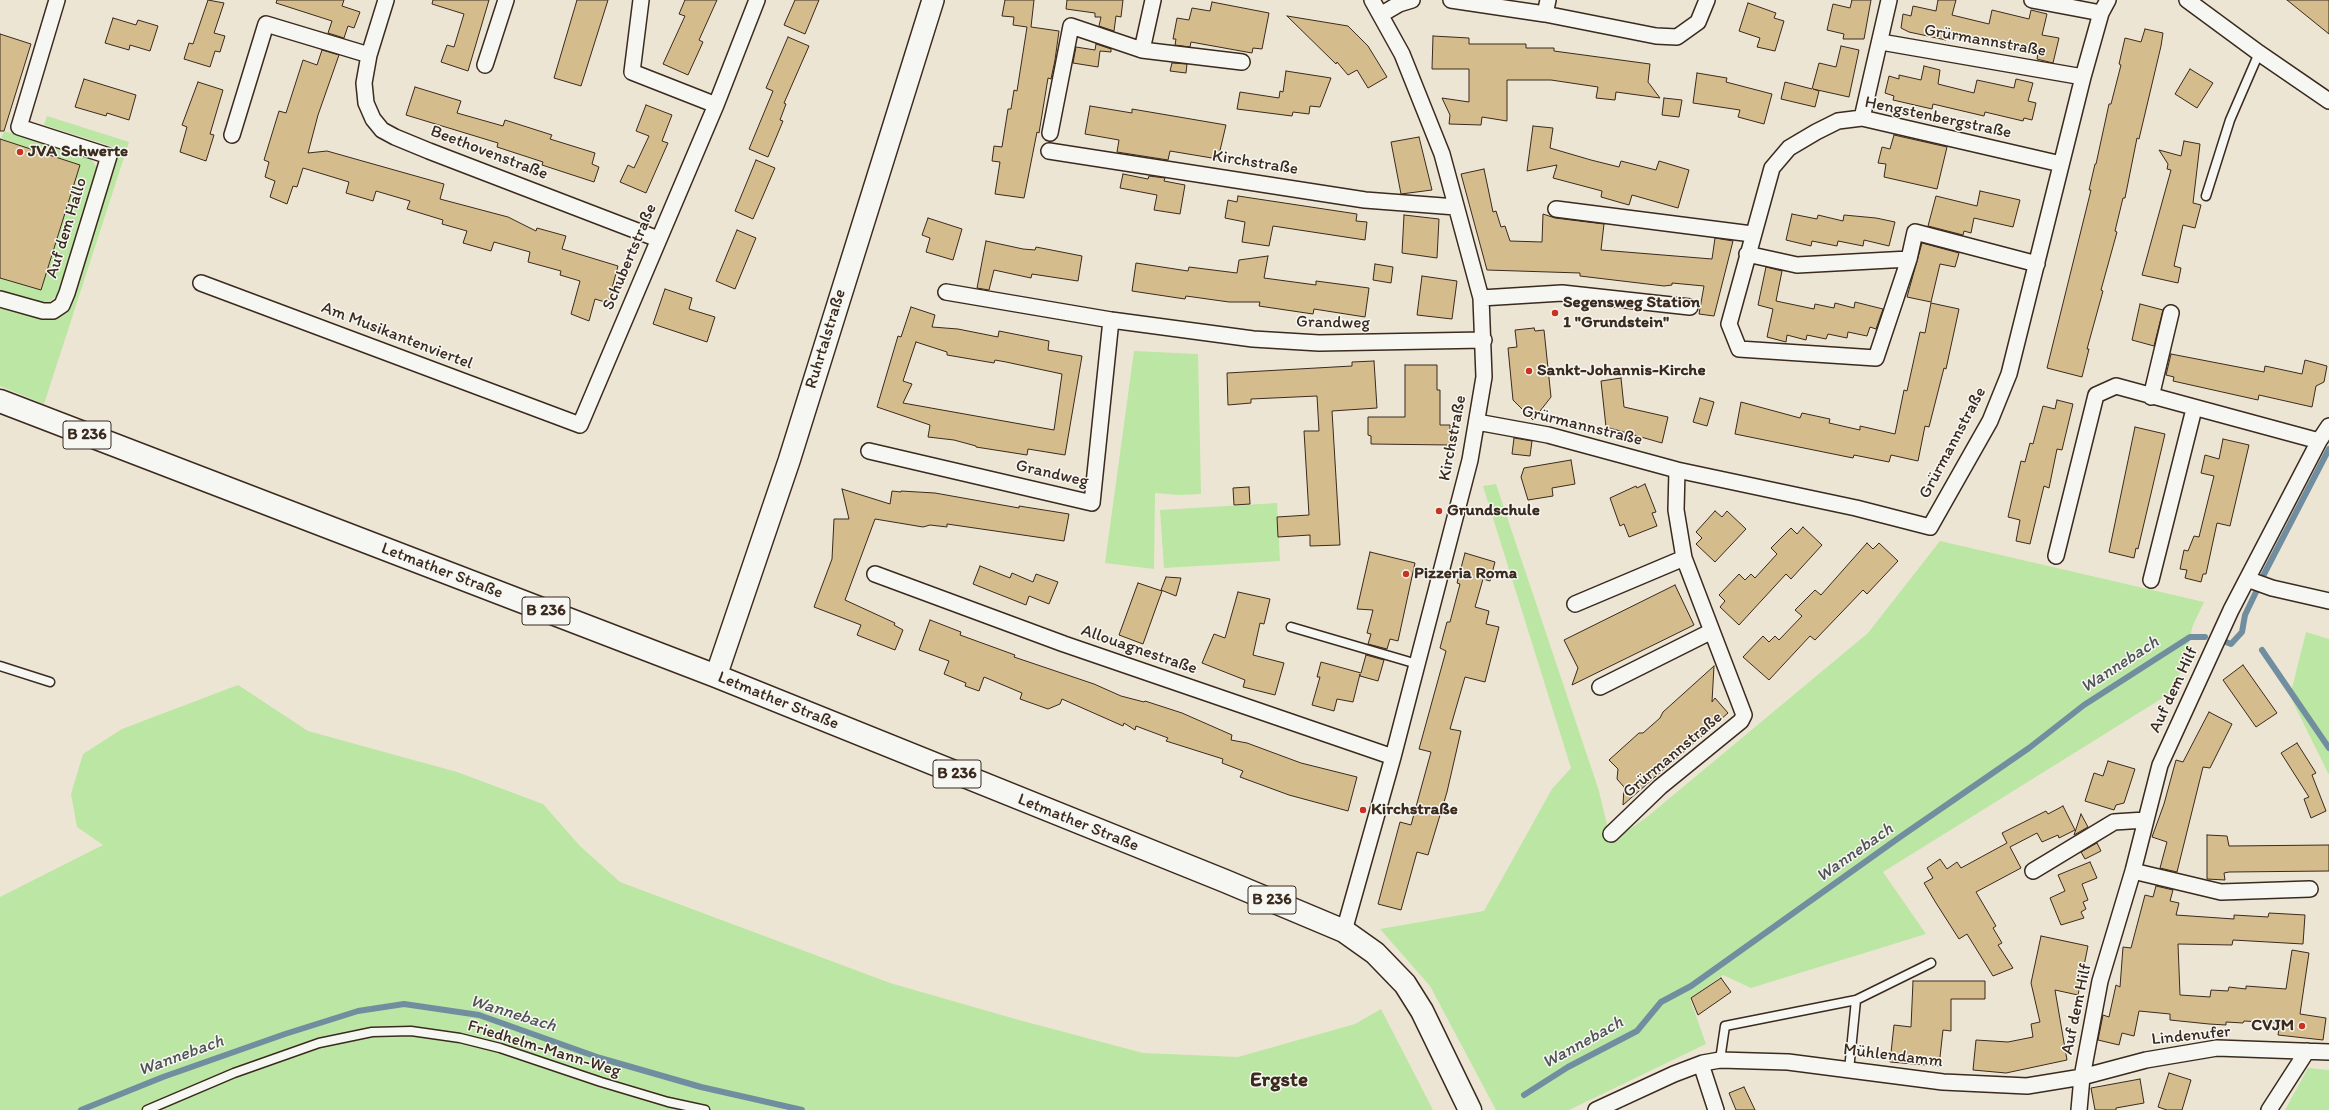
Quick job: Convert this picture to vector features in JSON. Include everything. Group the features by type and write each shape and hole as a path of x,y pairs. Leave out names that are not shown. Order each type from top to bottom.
{"main road":[{"name":"Ruhrtalstraße","path":"716,676 789,461 933,0"},
{"name":"Letmather Straße","path":"0,401 716,676 1232,884 1344,931 1374,953 1405,984 1422,1011 1470,1110"}],"street":[{"name":"Auf dem Hallo","path":"0,299 43,311 54,311 62,305 109,156 19,127 57,0"},
{"name":"Beethovenstraße","path":"386,0 369,55 364,83 366,103 373,119 382,130 422,148 658,239"},
{"path":"485,66 506,0"},
{"path":"641,0 632,72 716,105"},
{"name":"Schubertstraße","path":"580,425 716,105 757,0"},
{"path":"1142,50 1153,0"},
{"name":"Kirchstraße","path":"1344,931 1393,757 1470,460 1484,377 1484,340 1481,298 1442,154 1422,100 1402,54 1382,14 1372,0"},
{"path":"1382,14 1399,4 1412,0"},
{"path":"1451,0 1547,7 1656,36 1677,37 1698,22 1707,0"},
{"path":"1862,118 1881,42 1889,0"},
{"name":"Grürmannstraße","path":"1477,422 1548,435 1676,470 1856,508 1930,527 1990,421 2009,374 2083,77 2105,6 2032,0"},
{"path":"2187,0 2329,102"},
{"path":"232,135 266,24 369,55"},
{"path":"1050,133 1071,26 1142,50 1242,62"},
{"name":"Grürmannstraße","path":"1881,42 2083,77"},
{"name":"Hengstenbergstraße","path":"2037,264 1915,232 1909,259 1876,358 1739,349 1729,324 1752,234 1772,168 1789,148 1838,121 1862,118 2061,164"},
{"name":"Kirchstraße","path":"1049,151 1366,200 1456,207"},
{"path":"1556,209 1752,234"},
{"path":"1747,254 1797,265 1909,259"},
{"name":"Am Musikantenviertel","path":"202,283 580,425"},
{"name":"Grandweg","path":"946,292 1111,320 1253,339 1319,343 1484,340"},
{"path":"1481,298 1562,293 1690,307"},
{"path":"2151,397 2171,313"},
{"name":"Grandweg","path":"869,451 1092,503 1111,320"},
{"path":"2056,556 2096,395 2116,386 2194,409 2319,441"},
{"path":"2151,580 2194,409"},
{"name":"Auf dem Hilf","path":"2079,1110 2082,1077 2100,981 2133,871 2160,765 2252,581 2319,441 2329,426"},
{"name":"Grürmannstraße","path":"1611,834 1660,787 1741,722 1744,715 1684,558 1676,510 1676,470"},
{"path":"1575,604 1684,558"},
{"name":"Allouagnestraße","path":"875,574 1064,644 1393,757"},
{"path":"2252,581 2272,588 2329,601"},
{"path":"1600,687 1712,631"},
{"path":"2033,871 2114,822 2145,820"},
{"path":"2133,871 2221,892 2310,889"},
{"name":"Lindenufer","path":"2082,1077 2146,1060 2217,1048 2329,1052"},
{"path":"2269,1110 2306,1051"},
{"name":"Mühlendamm","path":"1596,1110 1702,1064 1720,1060 1758,1059 1943,1082 2027,1086 2082,1077"},
{"path":"1702,1064 1716,1110"}],"lane":[{"path":"2206,196 2230,120 2259,53"},
{"path":"1291,627 1417,664"},
{"path":"0,666 50,682"},
{"path":"1720,1060 1725,1026 1856,1000 1931,963"},
{"path":"1849,1070 1856,1000"},
{"name":"Friedhelm-Mann-Weg","path":"147,1110 234,1073 319,1043 372,1032 410,1031 460,1038 500,1048 601,1082 668,1102 705,1110"}],"green space":[{"path":"47,116 129,142 44,404 0,386 0,308 47,319 54,318 69,307 120,149 44,125"},
{"path":"4,131 88,155 96,166 96,175 60,293 47,304 40,304 0,291 0,278 41,290 80,165 1,139"},
{"path":"1134,351 1198,354 1201,494 1178,495 1155,493 1154,569 1105,563"},
{"path":"1496,484 1599,791 1611,842 1647,817 1868,633 1940,541 2204,602 2193,625 2182,669 2169,694 1883,872 1926,934 1751,988 1723,975 1690,999 1706,1044 1569,1110 1496,1110 1430,986 1380,929 1484,911 1552,789 1571,768 1483,486"},
{"path":"1277,503 1280,561 1164,568 1160,510"},
{"path":"2306,632 2329,639 2329,775 2290,696"},
{"path":"238,685 308,731 457,772 543,804 580,846 620,882 890,983 1019,1020 1143,1053 1238,1057 1355,1024 1381,1009 1433,1110 0,1110 0,897 103,845 77,827 71,794 83,754 122,729"},
{"path":"2308,1068 2329,1070 2329,1110 2285,1110"}],"building":[{"path":"208,0 224,3 214,33 225,36 220,52 215,51 210,67 184,59 189,43 193,44"},
{"path":"277,0 344,0 342,6 360,12 354,28 348,26 344,38 328,33 332,21 276,3"},
{"path":"433,0 489,0 468,71 441,62 447,45 454,47 464,14 432,4"},
{"path":"577,0 608,0 581,86 554,78"},
{"path":"685,0 717,0 699,40 703,42 688,75 663,64 685,16 679,14"},
{"path":"795,0 819,0 805,34 784,25"},
{"path":"1005,0 1034,0 1031,27 1059,31 1055,60 1051,79 1048,78 1039,133 1037,132 1024,198 995,194 1000,162 992,161 994,146 1002,147 1008,109 1011,109 1014,90 1017,91 1027,27 1013,25 1014,17 1002,16"},
{"path":"1067,0 1123,0 1121,17 1116,16 1114,31 1099,26 1101,17 1095,17 1095,13 1066,9"},
{"path":"1852,0 1871,0 1864,39 1843,39 1844,34 1827,30 1833,4 1850,8"},
{"path":"1938,0 1956,0 1952,15 1989,24 1992,10 2029,19 2031,10 2047,14 2042,35 2059,38 2053,63 2037,59 2038,53 1999,43 1998,47 1947,34 1946,40 1909,32 1901,28 1903,14 1911,16 1913,6 1936,11"},
{"path":"2287,0 2329,0 2329,34"},
{"path":"1212,2 1269,13 1262,49 1253,48 1252,53 1191,42 1190,47 1175,45 1176,39 1173,39 1177,18 1189,20 1192,8 1210,11"},
{"path":"1748,3 1776,13 1774,18 1784,21 1775,51 1757,47 1760,38 1739,31"},
{"path":"1287,16 1348,26 1368,46 1387,77 1368,88 1357,70 1348,75 1337,62 1336,64"},
{"path":"113,18 136,25 138,20 158,26 150,51 130,45 129,50 105,43"},
{"path":"2145,29 2163,33 2161,46 2139,139 2137,138 2125,198 2123,198 2115,231 2117,232 2101,290 2103,291 2087,349 2089,349 2082,377 2047,368 2091,190 2089,190 2109,104 2111,104 2121,65 2119,64 2125,38 2141,42"},
{"path":"0,34 31,44 4,131 0,131"},
{"path":"1433,36 1469,38 1469,44 1526,44 1526,48 1554,48 1554,51 1650,64 1648,82 1660,98 1616,92 1615,100 1596,98 1598,87 1551,80 1507,80 1507,121 1482,117 1481,125 1449,124 1450,115 1442,98 1469,102 1469,69 1432,69"},
{"path":"788,37 809,46 784,103 786,104 780,120 783,121 768,157 749,149 773,91 766,88"},
{"path":"1096,44 1111,49 1111,52 1100,51 1098,67 1073,63 1076,47 1095,50"},
{"path":"1841,46 1859,50 1849,97 1813,89 1819,91 1815,107 1781,99 1785,82 1812,89 1819,63 1836,67"},
{"path":"322,50 339,55 318,115 308,153 327,151 444,184 440,199 508,217 536,231 537,228 566,236 562,249 618,266 608,303 595,299 589,321 571,314 580,281 560,275 561,271 528,262 530,252 494,242 491,251 463,243 467,231 442,224 443,220 407,209 410,201 376,191 373,201 346,193 349,182 303,168 297,187 293,186 287,204 270,197 275,181 265,177 269,162 264,160 279,111 286,113 303,60 317,65"},
{"path":"1172,63 1187,64 1186,73 1170,71"},
{"path":"1924,66 1940,70 1938,84 1974,93 1977,80 2014,88 2016,79 2033,83 2028,101 2036,103 2032,120 2024,118 2023,121 1985,112 1984,116 1933,104 1932,109 1893,100 1894,96 1885,93 1889,76 1899,79 1899,75 1921,80"},
{"path":"2190,69 2213,83 2197,108 2175,94"},
{"path":"1286,71 1331,78 1320,107 1310,106 1309,114 1293,112 1292,116 1237,109 1240,92 1279,98 1280,91 1283,92"},
{"path":"1697,73 1727,78 1726,82 1772,94 1764,124 1738,117 1740,110 1693,103"},
{"path":"84,79 136,95 129,120 107,113 106,116 75,107"},
{"path":"198,82 223,90 210,134 214,135 206,161 180,152 187,127 182,125"},
{"path":"415,87 461,101 457,113 503,126 505,120 552,135 550,139 595,153 592,164 599,167 594,182 542,165 543,162 497,147 498,143 406,115"},
{"path":"1664,98 1682,100 1679,117 1662,115"},
{"path":"646,105 672,115 662,141 668,143 646,193 620,182 628,165 634,168 649,136 636,131"},
{"path":"1090,106 1132,113 1132,109 1226,125 1218,159 1170,151 1168,160 1117,152 1119,140 1085,134"},
{"path":"1533,126 1553,128 1550,148 1591,160 1619,167 1621,161 1656,170 1659,161 1689,170 1678,208 1632,195 1629,205 1601,197 1602,191 1553,178 1557,165 1527,171"},
{"path":"1894,135 1947,147 1937,189 1884,177 1886,164 1878,163 1882,147 1890,149"},
{"path":"1419,137 1432,190 1401,194 1391,142"},
{"name":"JVA Schwerte","path":"0,139 80,165 41,290 0,278"},
{"path":"2184,141 2200,144 2193,203 2201,205 2195,228 2183,225 2174,266 2181,268 2178,283 2142,275 2171,170 2167,169 2168,164 2159,150 2181,156"},
{"path":"756,160 775,168 753,219 735,211"},
{"path":"1484,169 1493,212 1496,211 1501,227 1505,226 1510,241 1542,242 1543,214 1555,218 1604,224 1601,250 1712,259 1715,238 1733,241 1714,316 1699,314 1704,286 1672,283 1672,285 1664,286 1580,276 1580,273 1487,270 1461,174"},
{"path":"1123,174 1148,179 1149,176 1165,178 1164,181 1185,185 1180,214 1154,210 1157,195 1120,188"},
{"path":"1980,191 2020,200 2013,227 1974,218 1971,233 1964,231 1963,235 1928,226 1936,196 1977,206"},
{"path":"1238,196 1357,214 1356,221 1367,222 1365,240 1273,226 1269,246 1242,242 1245,222 1225,218 1228,200 1237,202"},
{"path":"1792,214 1817,219 1818,215 1843,221 1844,215 1876,218 1895,222 1889,246 1864,240 1863,246 1838,241 1837,246 1812,241 1811,246 1786,240"},
{"path":"1404,215 1439,219 1437,258 1402,253"},
{"path":"928,218 962,229 953,260 926,252 930,238 922,235"},
{"path":"737,230 756,238 735,289 716,281"},
{"path":"986,241 1023,249 1035,250 1036,247 1082,256 1078,281 1032,274 1031,278 994,270 989,290 977,288"},
{"path":"1922,243 1959,253 1955,267 1940,264 1931,302 1907,297"},
{"path":"1268,256 1264,278 1316,285 1316,281 1369,288 1365,317 1314,309 1313,314 1259,306 1260,302 1229,302 1186,296 1185,299 1132,291 1136,263 1188,271 1189,267 1237,273 1239,260"},
{"path":"1375,264 1393,267 1391,283 1373,280"},
{"path":"1766,267 1782,271 1776,301 1814,309 1815,304 1834,308 1835,303 1854,308 1855,302 1883,309 1876,329 1870,327 1867,336 1848,332 1847,338 1828,334 1826,339 1807,335 1806,340 1787,335 1786,342 1767,337 1773,309 1758,305"},
{"path":"1422,276 1457,281 1452,319 1417,315"},
{"path":"665,289 692,298 689,309 715,317 707,342 653,324"},
{"path":"1931,303 1959,309 1946,369 1944,368 1929,427 1925,426 1918,461 1891,455 1889,462 1854,455 1853,458 1735,434 1741,402 1800,418 1802,413 1830,419 1829,423 1860,430 1860,426 1895,434 1904,390 1907,391 1920,332 1925,333"},
{"path":"2140,304 2163,310 2154,346 2132,340"},
{"path":"911,307 935,315 932,327 958,329 998,337 999,331 1049,341 1048,350 1082,356 1065,455 1028,449 1027,455 976,447 954,440 928,437 930,425 877,407 898,336 901,337","holes":["916,342 947,352 947,355 994,363 995,360 1062,374 1054,430 903,403 912,384 903,381"]},
{"name":"Sankt-Johannis-Kirche","path":"1534,328 1535,331 1544,330 1551,397 1533,420 1513,400 1508,348 1517,347 1515,330"},
{"path":"2171,354 2264,372 2265,366 2302,374 2305,360 2327,366 2324,382 2316,386 2312,407 2259,395 2258,400 2173,381 2174,377 2166,375"},
{"path":"1374,361 1377,408 1332,411 1340,545 1310,546 1310,535 1278,537 1277,517 1309,515 1304,431 1319,431 1317,396 1251,399 1251,403 1228,405 1227,373 1352,366 1352,362"},
{"path":"1405,365 1437,365 1437,390 1440,390 1440,425 1450,425 1450,445 1371,444 1371,436 1368,435 1368,417 1405,417"},
{"path":"1621,378 1624,407 1668,417 1662,443 1606,427 1601,381"},
{"path":"1700,398 1714,402 1707,426 1693,422"},
{"path":"2057,400 2073,404 2062,450 2057,449 2049,488 2044,486 2030,544 2016,541 2020,520 2008,517 2021,461 2025,462 2030,443 2033,444 2043,406 2055,409"},
{"path":"2135,427 2165,434 2138,549 2136,548 2134,558 2109,552"},
{"path":"1514,438 1532,441 1530,456 1512,454"},
{"path":"2223,439 2249,445 2230,526 2217,523 2206,574 2203,574 2201,582 2185,578 2187,570 2180,569 2184,550 2188,551 2194,536 2199,537 2214,476 2201,473 2205,455 2219,459"},
{"path":"1571,460 1575,484 1552,488 1553,496 1528,500 1521,477 1524,468"},
{"path":"1645,484 1656,512 1652,513 1657,526 1629,537 1624,524 1620,526 1610,498 1636,486 1637,488"},
{"path":"1249,487 1250,504 1234,505 1233,488"},
{"path":"842,489 890,504 892,491 901,491 935,493 1019,508 1019,506 1069,514 1064,541 947,524 947,527 930,525 923,527 875,519 845,600 895,623 894,625 903,630 895,650 857,635 861,625 814,607 832,559 834,519 849,519"},
{"path":"1715,511 1722,517 1727,511 1746,529 1715,562 1696,544 1702,538 1696,532"},
{"path":"1803,527 1822,545 1791,579 1786,574 1739,625 1720,607 1725,601 1719,595 1739,574 1745,580 1751,574 1755,578 1777,554 1771,548 1791,528 1797,534"},
{"path":"1867,543 1873,549 1879,543 1898,561 1867,594 1863,590 1815,640 1810,636 1769,680 1743,657 1763,636 1769,642 1775,636 1779,640 1802,616 1795,610 1815,590 1821,595"},
{"path":"1370,552 1415,563 1398,641 1390,639 1387,649 1368,644 1371,634 1367,633 1373,610 1357,609"},
{"path":"1465,553 1495,562 1490,581 1483,579 1475,607 1489,611 1486,624 1499,627 1485,682 1465,677 1450,729 1461,731 1447,792 1428,855 1417,852 1401,910 1378,904 1400,822 1411,825 1431,752 1419,749 1446,651 1440,648 1447,622 1450,622 1460,584 1457,583"},
{"path":"980,566 1010,578 1012,573 1033,582 1036,574 1058,582 1049,604 1029,596 1026,605 973,584"},
{"path":"1166,577 1181,578 1176,596 1161,590"},
{"path":"1138,583 1162,591 1143,644 1119,635"},
{"path":"1675,585 1694,625 1572,685 1578,668 1564,640"},
{"path":"1238,592 1270,599 1264,624 1260,623 1253,655 1284,663 1275,695 1243,687 1245,680 1202,663 1214,634 1225,638"},
{"path":"930,620 961,632 960,635 1015,655 1014,657 1094,684 1121,696 1145,701 1182,713 1232,735 1231,740 1247,743 1301,763 1357,777 1348,811 1289,795 1240,777 1243,771 1222,763 1223,759 1166,741 1168,738 1136,726 1135,730 1124,723 1123,726 1062,699 1060,704 1048,709 1020,699 1022,693 984,677 979,691 965,686 966,683 944,674 949,661 919,650"},
{"path":"1366,655 1384,660 1378,681 1360,676 1360,674 1353,702 1337,699 1334,711 1312,705 1320,677 1317,677 1321,662 1361,673"},
{"path":"2243,665 2277,713 2256,727 2223,680"},
{"path":"1714,666 1712,702 1715,698 1728,713 1623,805 1624,787 1617,779 1618,769 1609,760 1639,733 1643,733 1660,718 1663,712"},
{"path":"2209,712 2232,724 2210,768 2203,767 2177,872 2160,868 2167,842 2152,837 2164,804 2176,760 2183,762"},
{"path":"2297,743 2316,773 2312,775 2326,811 2311,818 2304,799 2309,797 2281,753"},
{"path":"2108,761 2135,769 2124,803 2116,805 2114,810 2085,801 2094,773 2103,776"},
{"path":"2063,806 2075,830 2059,838 2058,835 2042,842 2037,833 2010,847 2021,868 1976,892 1996,926 1993,928 2002,943 1998,945 2013,968 1993,976 1967,934 1959,939 1936,903 1924,883 1933,878 1927,868 1940,859 1947,869 1957,862 1961,868 2007,843 2002,833 2046,811 2048,814"},
{"path":"2081,814 2088,827 2074,835"},
{"path":"2207,835 2227,836 2229,846 2329,845 2329,871 2229,872 2224,873 2225,880 2207,879"},
{"path":"2097,843 2101,851 2085,859 2081,852"},
{"path":"2090,862 2097,878 2082,884 2088,900 2083,902 2086,909 2081,912 2084,918 2061,925 2050,898 2065,891 2058,875"},
{"path":"2156,886 2173,890 2170,901 2179,903 2176,915 2234,919 2234,915 2268,917 2269,913 2305,915 2303,944 2233,940 2232,945 2178,944 2180,995 2210,997 2211,990 2228,991 2229,987 2246,989 2246,986 2286,989 2292,950 2309,953 2300,1014 2326,1018 2323,1040 2278,1035 2280,1023 2244,1021 2243,1023 2226,1022 2226,1025 2209,1024 2170,1020 2170,1014 2139,1011 2134,1036 2122,1033 2119,1045 2098,1040 2103,1015 2109,1017 2116,985 2120,987 2123,947 2131,948 2145,895 2153,897"},
{"path":"2041,936 2088,946 2078,995 2055,990 2067,1060 2006,1073 1973,1070 1976,1040 2008,1042 2033,1037 2031,1024 2040,1022 2031,983"},
{"path":"1721,978 1731,992 1698,1015 1691,998"},
{"path":"1913,981 1985,981 1985,999 1951,999 1951,1031 1943,1030 1939,1066 1890,1062 1894,1025 1911,1027"},
{"path":"2169,1073 2191,1080 2182,1110 2167,1110 2158,1107"},
{"path":"2140,1079 2144,1103 2116,1108 2116,1110 2095,1110 2091,1088"},
{"path":"1744,1087 1755,1110 1736,1110 1729,1093"}],"waterway":[{"name":"Wannebach","path":"2262,578 2329,449"},
{"name":"Wannebach","path":"2226,642 2231,644 2242,632 2245,615 2256,592"},
{"name":"Wannebach","path":"1524,1095 1568,1067 1637,1031 1661,1002 1691,986 1900,837 2029,748 2084,705 2190,637 2205,637"},
{"path":"2262,650 2329,748"},
{"name":"Wannebach","path":"81,1110 163,1077 285,1034 358,1011 404,1004 479,1015 600,1058 701,1087 802,1110"}],"place":[{"name":"JVA Schwerte","path":"20,152"},
{"name":"Segensweg Station 1 \"Grundstein\"","path":"1555,313"},
{"name":"Sankt-Johannis-Kirche","path":"1529,371"},
{"name":"Grundschule","path":"1439,511"},
{"name":"Pizzeria Roma","path":"1406,574"},
{"name":"Kirchstraße","path":"1363,810"},
{"name":"CVJM","path":"2302,1026"}],"district":[{"name":"Ergste","path":"1279,1081"}]}
